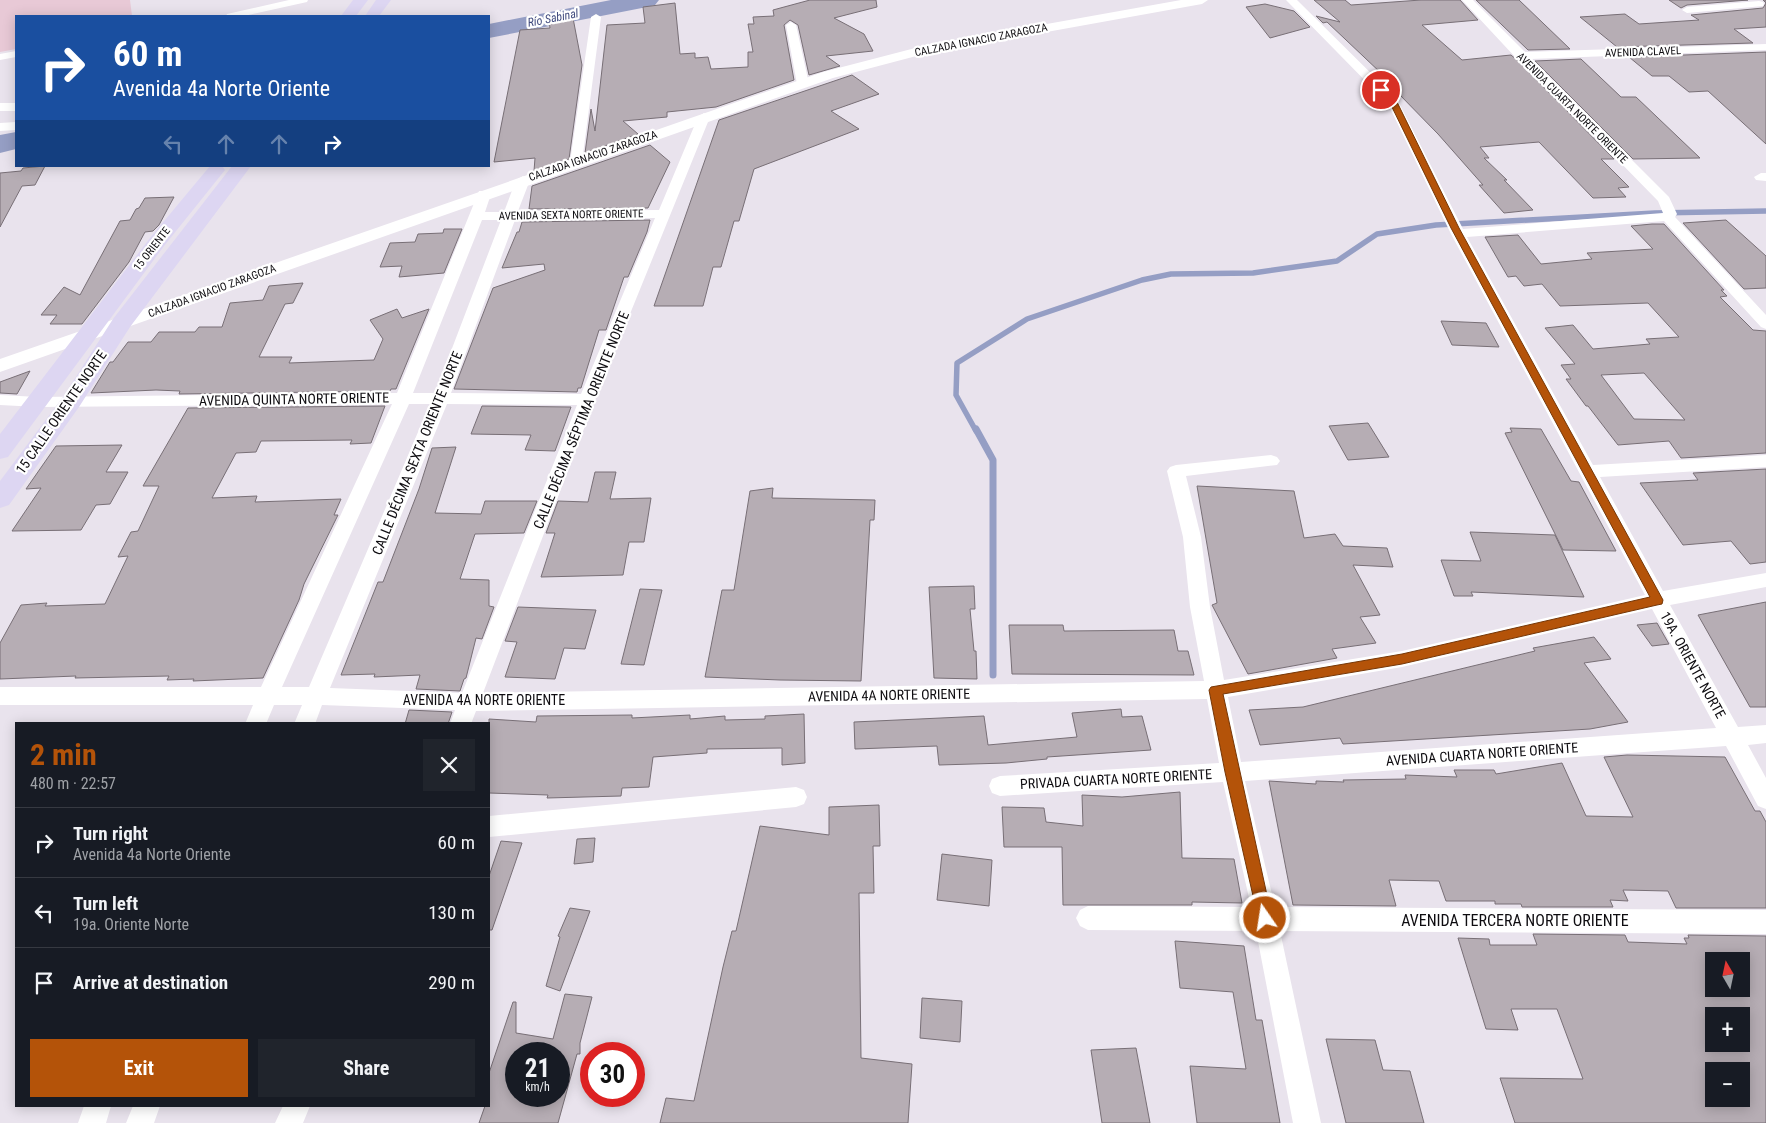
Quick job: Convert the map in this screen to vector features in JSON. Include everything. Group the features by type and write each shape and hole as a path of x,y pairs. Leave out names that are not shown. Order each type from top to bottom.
{"main road":[{"path":"349,15 361,0"},
{"path":"373,15 384,0"},
{"name":"15 ORIENTE","path":"88,335 157,242 218,167"},
{"name":"15 ORIENTE","path":"120,324 241,167"},
{"name":"15 CALLE ORIENTE NORTE","path":"0,498 71,402 120,324"},
{"name":"15 CALLE ORIENTE NORTE","path":"0,451 88,335"}],"street":[{"path":"236,15 303,0"},
{"name":"CALZADA IGNACIO ZARAGOZA","path":"0,366 523,180 828,75 923,50 1202,0"},
{"name":"19A. ORIENTE NORTE","path":"1291,0 1394,102 1456,231 1766,799"},
{"name":"AVENIDA CUARTA NORTE ORIENTE","path":"1467,0 1520,56 1664,200 1668,216 1766,324"},
{"path":"1744,0 1763,5"},
{"path":"1687,10 1763,5"},
{"path":"576,162 596,17"},
{"path":"791,25 803,84"},
{"name":"AVENIDA CLAVEL","path":"1520,56 1766,48"},
{"path":"0,57 15,54"},
{"path":"0,107 15,107"},
{"name":"CALLE DÉCIMA SÉPTIMA ORIENTE NORTE","path":"461,722 588,400 704,117"},
{"path":"0,127 15,126"},
{"name":"CALLE DÉCIMA SEXTA ORIENTE NORTE","path":"305,722 441,398 523,180"},
{"path":"257,722 403,398 477,216 484,194"},
{"name":"AVENIDA SEXTA NORTE ORIENTE","path":"477,216 664,214"},
{"path":"1456,231 1668,216"},
{"name":"AVENIDA QUINTA NORTE ORIENTE","path":"0,400 71,402 441,398 588,400"},
{"path":"1271,461 1176,471 1192,537 1200,607 1232,772 1265,918 1307,1123"},
{"path":"1588,472 1766,461"},
{"name":"AVENIDA 4A NORTE ORIENTE","path":"0,696 315,696 470,702 1216,690 1402,659 1657,600 1766,580"},
{"path":"1732,736 1766,734"},
{"name":"AVENIDA CUARTA NORTE ORIENTE","path":"1232,772 1732,736"},
{"name":"PRIVADA CUARTA NORTE ORIENTE","path":"1000,786 1232,772"},
{"path":"490,827 796,797"},
{"name":"AVENIDA TERCERA NORTE ORIENTE","path":"1088,918 1766,922"},
{"path":"92,1123 98,1107"},
{"path":"140,1123 147,1107"},
{"path":"290,1123 297,1107"}],"shaded area":[{"path":"0,0 130,0 132,15 15,15 15,49 0,52"}],"building":[{"path":"810,0 876,0 877,7 834,18 864,34 873,51 826,56 840,66 809,75 798,25 790,20 784,25 794,80 716,107 667,112 667,117 623,121 638,134 585,153 591,109 595,131 607,25 645,23 643,7 675,3 680,54 695,53 695,58 708,57 711,69 748,67 748,52 753,52 748,24 754,24 753,17 774,16 773,10"},
{"path":"1314,0 1345,0 1351,5 1421,0 1460,0 1478,20 1422,25 1462,60 1511,55 1614,159 1601,159 1629,187 1618,188 1626,197 1593,198 1539,142 1480,147 1489,158 1484,158 1507,180 1504,180 1533,210 1504,213 1479,185 1483,185 1438,134 1397,92 1401,92 1327,22 1323,23 1316,16 1340,22"},
{"path":"1476,0 1519,0 1570,49 1528,50"},
{"path":"1669,0 1748,0 1687,5 1681,8"},
{"path":"1766,3 1766,27 1734,29 1753,43 1617,47 1580,17 1625,14 1639,24 1699,20 1691,15 1763,8"},
{"path":"1265,4 1294,11 1310,27 1270,38 1246,7"},
{"path":"573,18 582,65 569,159 534,171 535,158 494,162 520,30 550,28 549,21"},
{"path":"1766,52 1766,144 1708,91 1689,92 1669,76 1652,76 1629,57"},
{"path":"1581,59 1621,97 1636,97 1700,158 1633,159 1535,61"},
{"path":"852,75 879,94 831,111 859,129 754,169 739,221 734,221 721,267 713,267 703,306 654,306 719,120"},
{"path":"650,145 670,162 648,208 529,209 532,186"},
{"path":"44,167 35,185 22,186 0,227 0,173 21,171 23,168"},
{"path":"174,197 159,225 153,231 145,232 129,262 82,324 50,324 57,315 41,315 64,287 80,295 120,221 130,220 145,198"},
{"path":"650,220 647,232 628,277 624,277 606,330 599,330 581,388 578,388 577,392 454,389 493,288 545,270 544,264 502,268 522,222"},
{"path":"1726,220 1766,256 1766,288 1744,289 1683,223"},
{"path":"1664,224 1724,290 1721,290 1727,296 1720,297 1753,330 1766,331 1766,453 1681,458 1669,441 1618,445 1566,379 1571,379 1561,365 1575,364 1545,328 1573,325 1593,349 1650,344 1646,339 1679,337 1648,303 1560,306 1542,284 1524,286 1516,276 1508,277 1485,237 1518,235 1541,264 1592,259 1587,253 1653,249 1631,226","holes":["1644,373 1685,420 1634,419 1601,375"]},
{"path":"444,229 462,229 444,273 399,277 402,266 380,267 390,243 415,242 418,234 443,233"},
{"path":"303,283 293,303 285,304 259,357 292,357 289,363 374,360 383,339 370,320 397,309 402,318 429,309 396,389 391,389 390,391 179,394 180,391 156,390 91,393 110,362 113,362 128,342 151,342 159,332 195,332 199,327 222,327 230,303 263,300 269,286"},
{"path":"1441,321 1486,323 1499,347 1452,345"},
{"path":"30,371 17,394 0,393 0,382"},
{"path":"385,406 371,443 350,444 352,440 261,441 256,452 236,453 212,498 257,496 255,502 341,499 334,515 338,515 304,584 299,600 263,678 193,681 194,679 167,680 169,676 75,678 76,676 0,679 0,643 21,605 47,603 45,606 105,604 128,556 118,557 131,532 138,531 159,486 143,486 188,408"},
{"path":"482,406 571,407 555,451 525,450 531,435 471,434"},
{"path":"1368,423 1389,457 1348,460 1329,426"},
{"path":"1510,428 1541,429 1571,481 1579,482 1616,551 1563,550 1505,433 1512,432"},
{"path":"122,445 106,472 128,472 110,504 96,505 81,530 12,531 41,488 26,489 56,446"},
{"path":"456,447 435,513 481,514 485,501 537,501 524,533 475,534 460,579 489,580 489,606 494,607 482,639 476,638 466,678 460,691 416,689 420,675 374,677 375,674 341,675 378,582 383,582 419,489 432,448"},
{"path":"1766,469 1766,562 1750,564 1731,541 1683,545 1640,483 1698,480 1693,473"},
{"path":"595,472 616,472 610,499 651,498 644,542 629,542 623,575 541,577 555,533 546,533 558,501 588,502"},
{"path":"1197,486 1294,491 1304,538 1335,534 1343,546 1387,548 1393,567 1353,565 1380,615 1360,617 1376,643 1332,649 1337,658 1248,674 1212,605 1217,603"},
{"path":"773,488 772,498 875,500 874,520 870,520 861,681 705,677 722,590 734,590 750,491"},
{"path":"1470,532 1555,535 1584,597 1471,592 1473,596 1454,596 1441,560 1481,561"},
{"path":"974,586 975,609 970,609 974,651 976,651 977,679 934,678 929,587"},
{"path":"640,589 662,590 644,665 621,664"},
{"path":"1766,602 1766,707 1750,707 1698,615"},
{"path":"518,607 596,610 585,649 564,648 555,679 505,677 517,642 505,641"},
{"path":"1657,623 1669,644 1652,646 1637,625"},
{"path":"1009,625 1063,625 1064,631 1174,630 1178,651 1188,651 1194,675 1012,674"},
{"path":"1594,637 1611,659 1584,663 1628,722 1590,729 1343,744 1340,738 1260,745 1249,710 1303,707 1535,651 1533,648"},
{"path":"1121,709 1122,717 1142,716 1151,750 1047,757 1047,759 1006,763 939,765 937,746 855,749 854,722 984,716 988,745 1077,737 1072,713"},
{"path":"409,710 452,712 449,722 406,722"},
{"path":"804,714 805,763 782,765 782,748 707,749 707,753 653,757 649,787 622,788 621,796 547,798 548,795 490,793 489,719 536,722 537,716 632,715 632,718 690,715 690,719 725,716 725,720 765,719 765,716"},
{"path":"1627,755 1725,757 1755,811 1760,811 1766,822 1766,908 1676,908 1668,891 1623,890 1628,901 1610,900 1613,907 1522,907 1521,904 1495,904 1495,901 1446,901 1439,881 1389,880 1396,906 1293,905 1269,781 1316,784 1316,781 1344,782 1343,780 1406,779 1405,775 1457,777 1454,770 1494,770 1496,774 1562,763 1586,816 1633,817 1604,757"},
{"path":"1180,792 1182,858 1234,859 1242,903 1192,902 1192,905 1063,905 1062,847 1004,847 1002,807 1044,808 1046,822 1083,826 1082,795 1122,797"},
{"path":"879,805 880,846 873,846 874,893 859,893 861,1058 912,1064 908,1123 660,1123 666,1098 694,1101 723,967 732,931 736,931 760,826 829,835 829,807"},
{"path":"595,838 593,862 574,864 577,839"},
{"path":"501,841 522,843 492,930 490,930 490,873"},
{"path":"942,854 992,860 989,906 937,900"},
{"path":"570,908 590,911 560,991 546,986 560,937 558,936"},
{"path":"1533,934 1625,935 1628,942 1687,944 1684,938 1689,938 1688,935 1766,936 1766,1123 1515,1123 1500,1078 1583,1079 1557,1009 1511,1009 1518,1030 1486,1029 1458,938 1489,939 1490,945 1537,945"},
{"path":"1175,941 1244,946 1256,1020 1262,1020 1280,1123 1197,1123 1190,1066 1246,1069 1233,992 1180,988"},
{"path":"565,994 592,997 580,1042 580,1054 577,1054 570,1079 570,1042 505,1042 505,1107 562,1107 558,1123 479,1123 485,1107 490,1107 490,1070 513,1002 516,1002 516,1033 553,1039"},
{"path":"922,998 962,1001 960,1042 920,1038"},
{"path":"1326,1039 1375,1040 1383,1070 1410,1071 1424,1123 1346,1123"},
{"path":"1136,1048 1150,1123 1102,1123 1091,1050"}],"waterway":[{"name":"Río Sabinal","path":"618,0 625,5"},
{"name":"Río Sabinal","path":"490,31 647,0"},
{"name":"Río Sabinal","path":"0,144 15,141"},
{"path":"976,431 956,395 957,363 1027,319 1142,280 1171,274 1253,273 1337,261 1377,234 1436,225 1655,213 1766,211"},
{"path":"976,429 993,460 993,675"}],"route":[{"path":"1265,918 1232,772 1216,690 1402,659 1657,600 1455,228 1394,102 1381,90"}]}
